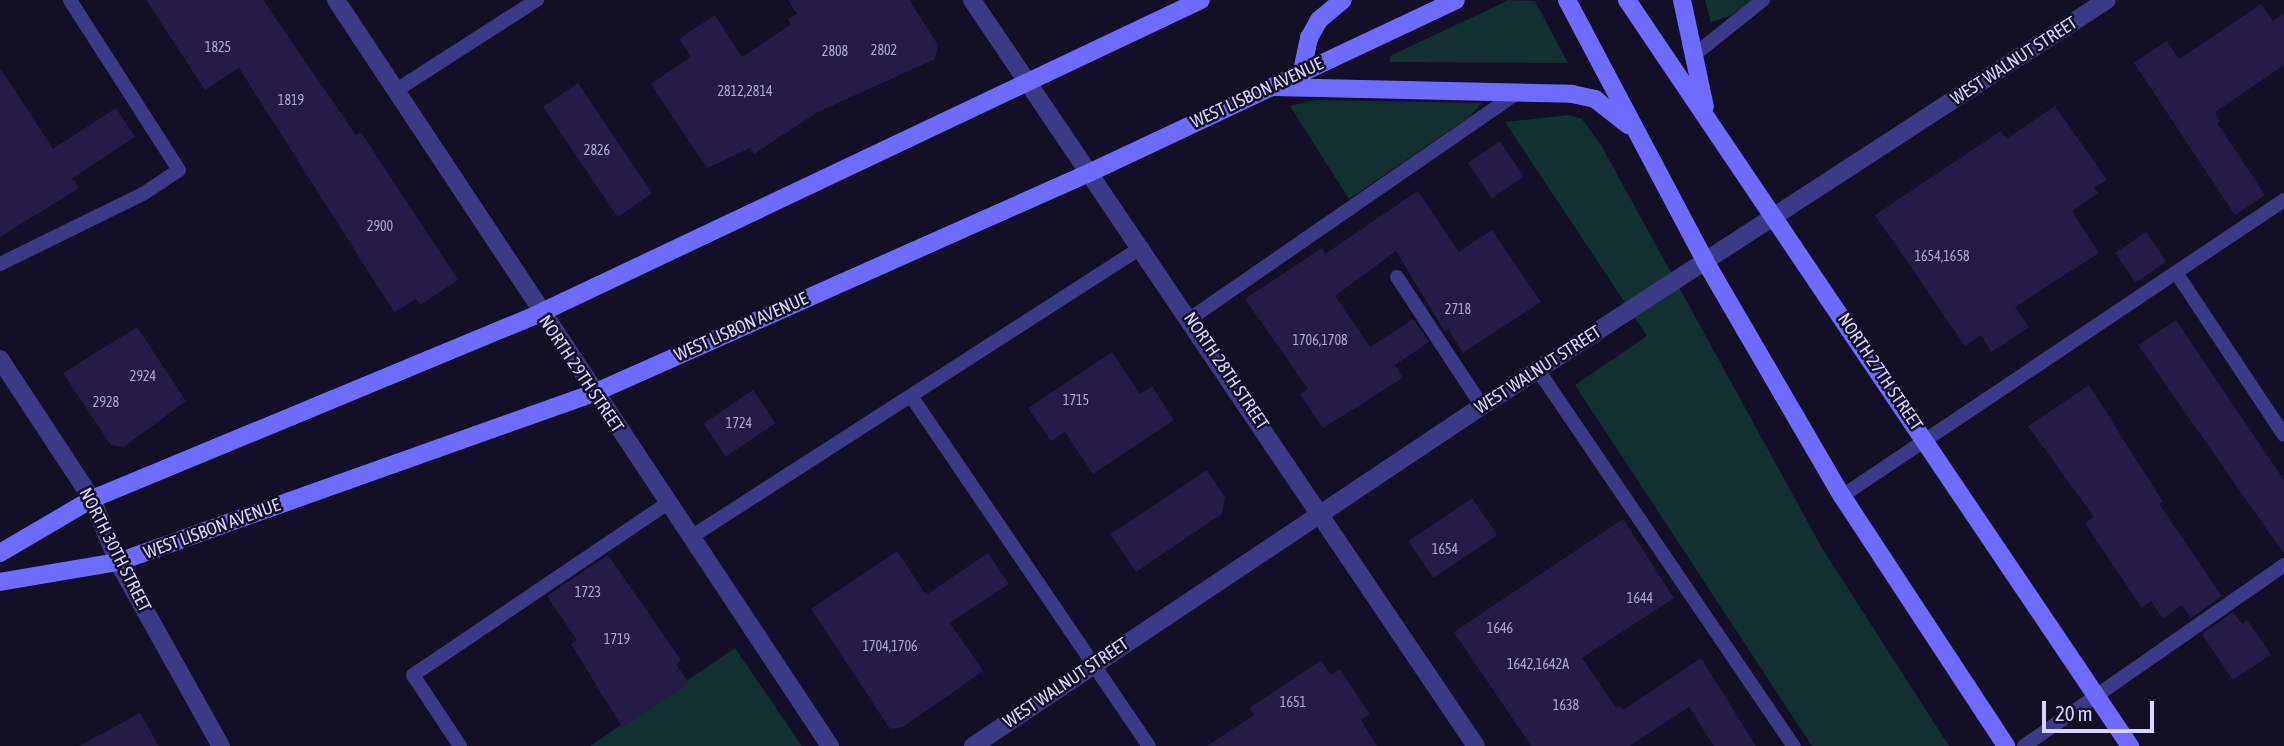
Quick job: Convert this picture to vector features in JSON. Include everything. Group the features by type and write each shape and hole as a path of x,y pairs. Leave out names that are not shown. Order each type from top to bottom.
{"main road":[{"path":"0,554 92,499 540,313 1201,0"},
{"path":"1302,71 1309,38 1320,20 1343,0"},
{"name":"WEST LISBON AVENUE","path":"0,582 118,562 594,393 1091,172 1456,0"},
{"path":"1567,0 1647,146 1705,261 1842,496 2006,746"},
{"name":"NORTH 27TH STREET","path":"1627,0 2130,746"},
{"path":"1682,0 1707,118"},
{"path":"1271,86 1520,91 1595,99 1613,110 1647,146"}],"street":[{"name":"NORTH 29TH STREET","path":"336,0 540,313 830,746"},
{"name":"NORTH 28TH STREET","path":"972,0 1031,80 1476,746"},
{"name":"WEST WALNUT STREET","path":"973,746 1482,406 2107,0"},
{"name":"NORTH 30TH STREET","path":"0,359 92,499 118,562 221,746"}],"lane":[{"path":"0,264 143,194 179,170 70,0"},
{"path":"395,91 537,0"},
{"path":"1694,55 1763,0"},
{"path":"1191,318 1520,91"},
{"path":"1842,496 1927,443 2284,200"},
{"path":"691,537 1142,247"},
{"path":"2176,274 2284,435"},
{"path":"1397,277 1482,406"},
{"path":"1538,370 1794,746"},
{"path":"911,396 1149,746"},
{"path":"460,746 413,676 668,503"},
{"path":"2024,746 2095,694 2284,565"}],"green space":[{"path":"1509,0 1535,1 1568,63 1390,62 1390,56"},
{"path":"1705,0 1753,0 1730,16 1711,22"},
{"path":"1315,100 1482,103 1469,117 1349,199 1290,106"},
{"path":"1570,115 1582,119 1601,145 1822,548 1949,746 1812,746 1575,385 1647,336 1505,122"},
{"path":"735,648 802,746 590,746"}],"building":[{"path":"146,0 263,0 356,135 361,132 458,280 420,305 416,299 394,312 239,68 205,90"},
{"path":"788,0 909,0 938,45 935,59 818,112 754,154 750,148 707,168 651,84 691,57 679,39 715,15 742,57 791,24 788,19 797,14"},
{"path":"2261,4 2273,21 2284,13 2284,65 2215,112 2220,121 2217,123 2265,195 2235,215 2134,63 2167,41 2179,59"},
{"path":"0,68 53,149 116,108 135,137 72,178 79,188 0,237"},
{"path":"578,83 652,193 618,217 543,106"},
{"path":"2055,106 2107,180 2094,187 2098,193 2072,211 2099,253 2015,307 2029,327 1991,352 1981,335 1965,346 1875,215 2001,131 2006,139"},
{"path":"1500,141 1524,177 1492,198 1468,163"},
{"path":"1418,191 1459,252 1492,230 1541,302 1463,353 1448,329 1445,332 1396,251 1335,296 1370,347 1413,319 1429,342 1395,365 1403,378 1323,428 1300,394 1308,389 1245,299 1322,248 1325,254"},
{"path":"2146,232 2166,262 2135,283 2115,253"},
{"path":"2176,320 2284,480 2284,554 2138,345"},
{"path":"137,327 186,401 124,447 111,445 63,373"},
{"path":"1112,352 1140,394 1152,386 1174,420 1093,474 1065,432 1051,441 1028,408"},
{"path":"2089,385 2163,502 2159,504 2222,596 2191,618 2182,605 2163,619 2151,601 2142,608 2085,523 2094,517 2028,426"},
{"path":"753,390 775,423 726,457 703,424"},
{"path":"1207,470 1225,497 1222,514 1136,572 1110,534"},
{"path":"1472,498 1497,535 1433,578 1408,541"},
{"path":"1623,519 1674,598 1582,658 1616,708 1620,706 1623,710 1701,658 1756,746 1714,746 1689,707 1630,746 1531,746 1454,632"},
{"path":"897,551 926,595 988,553 1009,584 950,623 983,671 903,727 890,729 811,609"},
{"path":"608,555 681,660 676,664 689,683 622,727 571,644 577,640 547,596"},
{"path":"2233,612 2242,624 2247,620 2271,655 2233,680 2202,634"},
{"path":"1321,660 1331,675 1340,669 1370,714 1361,720 1377,746 1207,746 1254,715 1249,708"},
{"path":"140,713 159,746 79,746"}]}
